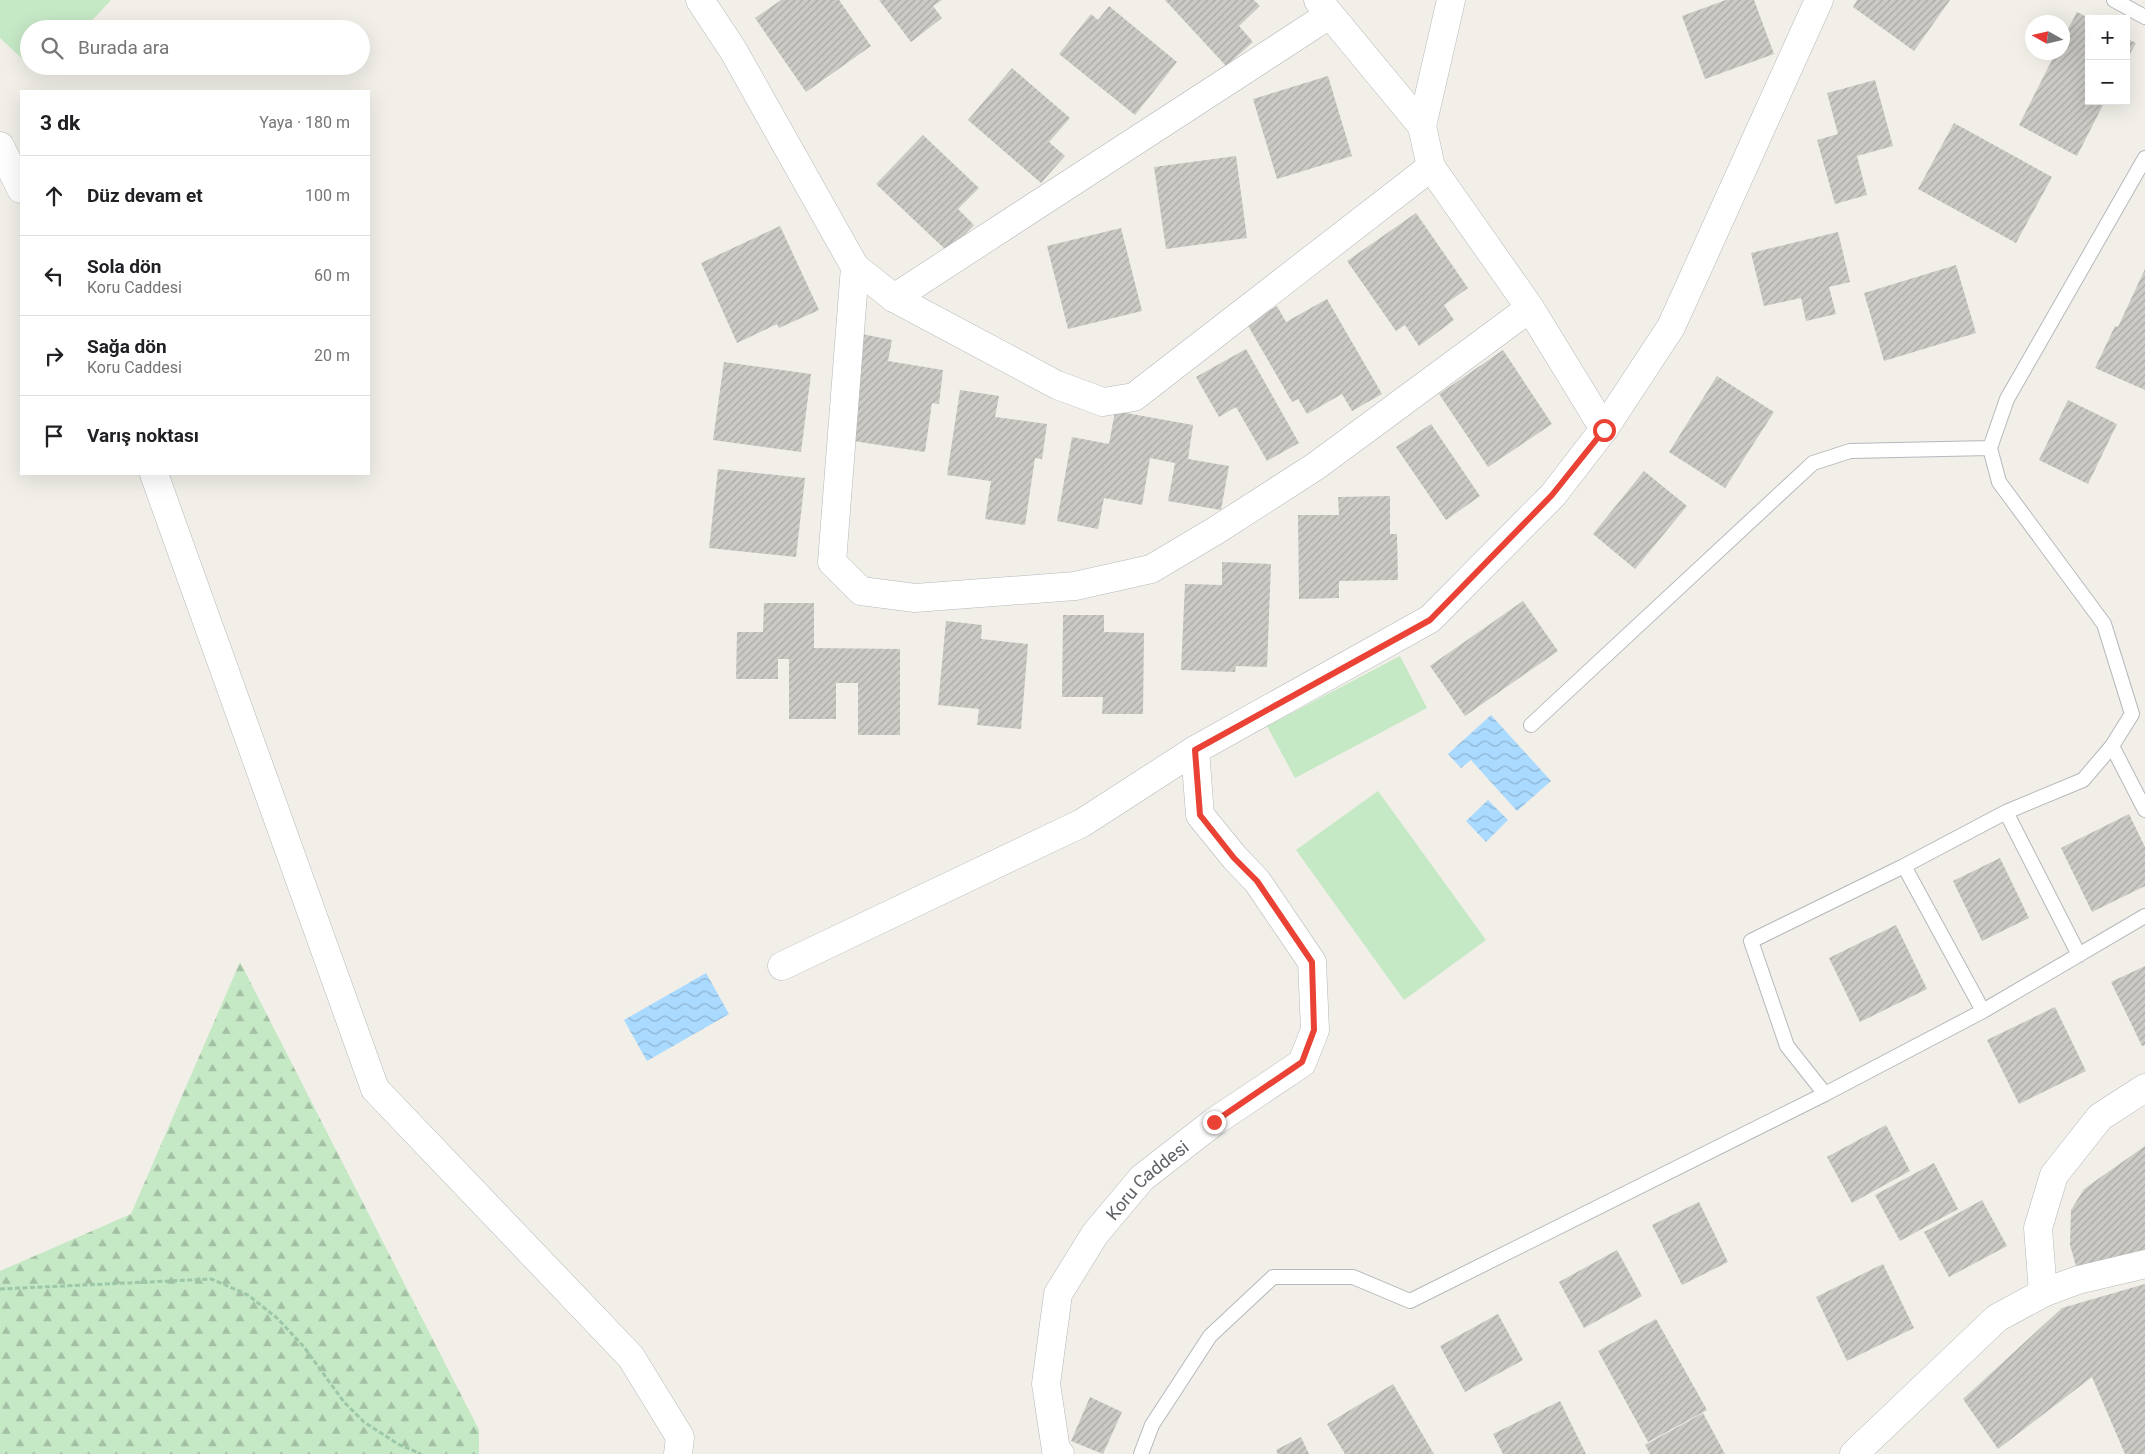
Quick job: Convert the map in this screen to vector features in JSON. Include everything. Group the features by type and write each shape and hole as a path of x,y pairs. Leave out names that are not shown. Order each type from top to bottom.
{"street":[{"path":"700,0 733,50 855,267 894,298 1057,385 1103,402 1134,397 1431,167"},
{"path":"1451,0 1422,126 1431,167 1530,308 1604,430"},
{"path":"782,966 1082,823 1195,750 1430,620 1552,495 1604,430 1671,326 1818,0"},
{"path":"894,298 1324,8 1422,126"},
{"path":"0,146 20,187"},
{"path":"855,267 832,562 861,591 915,598 1075,586 1151,570 1316,466 1530,308"},
{"path":"154,475 375,1089 631,1358 680,1437 678,1454"},
{"name":"Koru Caddesi","path":"1060,1454 1056,1450 1046,1384 1058,1294 1095,1234 1142,1178 1214,1122 1302,1062 1314,1030 1312,962 1257,881 1234,858 1200,815 1195,750"},
{"path":"2043,1294 2038,1228 2054,1175 2100,1117 2145,1088"},
{"path":"1854,1454 1997,1318 2043,1294 2078,1280 2145,1264"}],"lane":[{"path":"2114,0 2145,17"},
{"path":"1825,1094 1787,1046 1751,940 1904,866 2006,812 2083,780 2112,746 2132,714 2104,624 1999,482 1990,448 2007,399 2145,158"},
{"path":"1531,725 1813,463 1850,451 1990,448"},
{"path":"2112,746 2145,810"},
{"path":"2006,812 2079,955"},
{"path":"1904,866 1983,1011"},
{"path":"1140,1454 1152,1425 1210,1336 1273,1277 1353,1277 1410,1301 1825,1094 1983,1011 2145,916"}],"path":[{"path":"0,1289 211,1279 248,1295 277,1318 304,1347 344,1402 364,1422 398,1444 421,1454"}],"green space":[{"path":"0,0 111,0 92,20 20,20 20,57 0,38"},
{"path":"1400,656 1427,708 1295,778 1267,726"},
{"path":"1378,791 1486,940 1404,1000 1296,850"},
{"path":"240,962 479,1430 479,1454 0,1454 0,1271 131,1214"}],"water":[{"path":"1491,715 1551,781 1517,811 1471,760 1461,768 1448,754"},
{"path":"1488,800 1508,820 1486,842 1466,821"},
{"path":"706,973 729,1014 647,1061 624,1020"}],"building":[{"path":"781,0 839,0 871,46 806,92 755,18"},
{"path":"879,0 942,0 933,6 942,18 911,42"},
{"path":"1165,0 1254,0 1260,6 1239,26 1253,42 1226,66"},
{"path":"1726,0 1754,0 1774,54 1705,79 1682,16"},
{"path":"1857,0 1950,0 1914,51 1853,7"},
{"path":"1109,6 1177,62 1135,115 1059,54 1091,14 1098,20"},
{"path":"2077,12 2085,16 2085,105 2103,105 2077,156 2019,125 2052,60 2070,60 2070,25"},
{"path":"2130,40 2136,43 2130,54"},
{"path":"1012,68 1070,118 1049,142 1065,156 1041,183 968,120"},
{"path":"1328,76 1352,156 1277,179 1253,99"},
{"path":"1875,80 1893,146 1857,156 1867,195 1835,204 1817,140 1838,134 1827,93"},
{"path":"1954,123 2052,177 2016,243 1918,189"},
{"path":"923,135 979,188 958,209 974,225 948,252 876,184"},
{"path":"1236,156 1247,238 1166,249 1154,167"},
{"path":"1416,213 1468,288 1444,305 1454,320 1419,346 1405,325 1396,331 1347,261"},
{"path":"780,226 819,310 779,328 777,324 737,343 701,263"},
{"path":"1121,228 1142,311 1068,329 1047,246"},
{"path":"1838,232 1850,282 1829,287 1836,314 1806,321 1801,298 1764,306 1751,253"},
{"path":"1956,265 1976,333 1884,361 1864,293"},
{"path":"2145,269 2145,390 2095,368 2115,326 2118,327"},
{"path":"1327,299 1382,394 1352,411 1342,394 1307,414 1298,399 1292,402 1247,324 1277,306 1286,322"},
{"path":"862,334 892,340 888,361 943,370 939,404 932,403 925,452 853,441"},
{"path":"1246,349 1299,443 1267,461 1236,407 1219,417 1196,377"},
{"path":"1503,350 1552,424 1488,467 1439,394"},
{"path":"724,362 811,374 801,452 713,440"},
{"path":"1717,376 1774,412 1725,488 1669,452"},
{"path":"960,390 999,396 995,417 1047,424 1042,459 1035,458 1025,525 985,519 991,481 947,475"},
{"path":"2068,400 2117,424 2088,484 2039,460"},
{"path":"1115,411 1193,425 1188,459 1229,466 1221,510 1168,501 1175,463 1150,458 1142,505 1104,498 1098,529 1057,521 1072,437 1109,444"},
{"path":"1431,424 1480,496 1446,520 1396,447"},
{"path":"718,469 805,478 796,557 709,548"},
{"path":"1644,471 1687,506 1635,569 1593,534"},
{"path":"1390,496 1390,534 1397,534 1398,580 1339,581 1339,598 1299,599 1298,515 1339,515 1338,497"},
{"path":"1222,562 1271,564 1267,667 1236,666 1235,672 1181,670 1185,584 1222,585"},
{"path":"1523,601 1558,651 1465,716 1430,666"},
{"path":"764,603 814,603 814,648 900,649 900,735 858,735 858,683 836,683 836,719 789,719 789,659 778,659 778,679 736,679 737,632 763,632"},
{"path":"1063,615 1104,615 1104,632 1144,633 1143,714 1102,714 1103,697 1062,697"},
{"path":"946,621 982,625 981,639 1028,644 1021,729 977,725 979,709 938,705"},
{"path":"2129,814 2145,847 2145,886 2092,912 2061,848"},
{"path":"2000,858 2029,918 1982,941 1953,881"},
{"path":"1896,925 1927,989 1860,1022 1829,958"},
{"path":"2145,966 2145,1045 2142,1046 2111,982"},
{"path":"2055,1007 2086,1071 2019,1104 1987,1040"},
{"path":"1886,1125 1910,1171 1852,1203 1827,1157"},
{"path":"2145,1146 2145,1256 2077,1270 2070,1245 2071,1210 2084,1189"},
{"path":"1934,1163 1958,1209 1900,1241 1875,1195"},
{"path":"1982,1200 2007,1246 1949,1277 1924,1232"},
{"path":"1699,1202 1728,1262 1682,1285 1652,1225"},
{"path":"1617,1250 1642,1296 1584,1328 1559,1282"},
{"path":"1883,1264 1914,1328 1847,1361 1816,1297"},
{"path":"2145,1284 2145,1454 2125,1454 2092,1377 1998,1449 1963,1399 2062,1308"},
{"path":"1498,1314 1523,1360 1465,1392 1440,1346"},
{"path":"1656,1319 1707,1410 1648,1442 1598,1351"},
{"path":"1393,1384 1434,1454 1345,1454 1327,1424"},
{"path":"1090,1397 1122,1412 1103,1454 1071,1441"},
{"path":"1560,1401 1586,1454 1503,1454 1493,1434"},
{"path":"1703,1413 1725,1454 1650,1454 1645,1445"},
{"path":"1301,1437 1309,1454 1278,1454 1276,1450"}],"route":[{"path":"1214,1122 1302,1062 1314,1030 1312,962 1257,881 1234,858 1200,815 1195,750 1430,620 1552,495 1604,430"}]}
